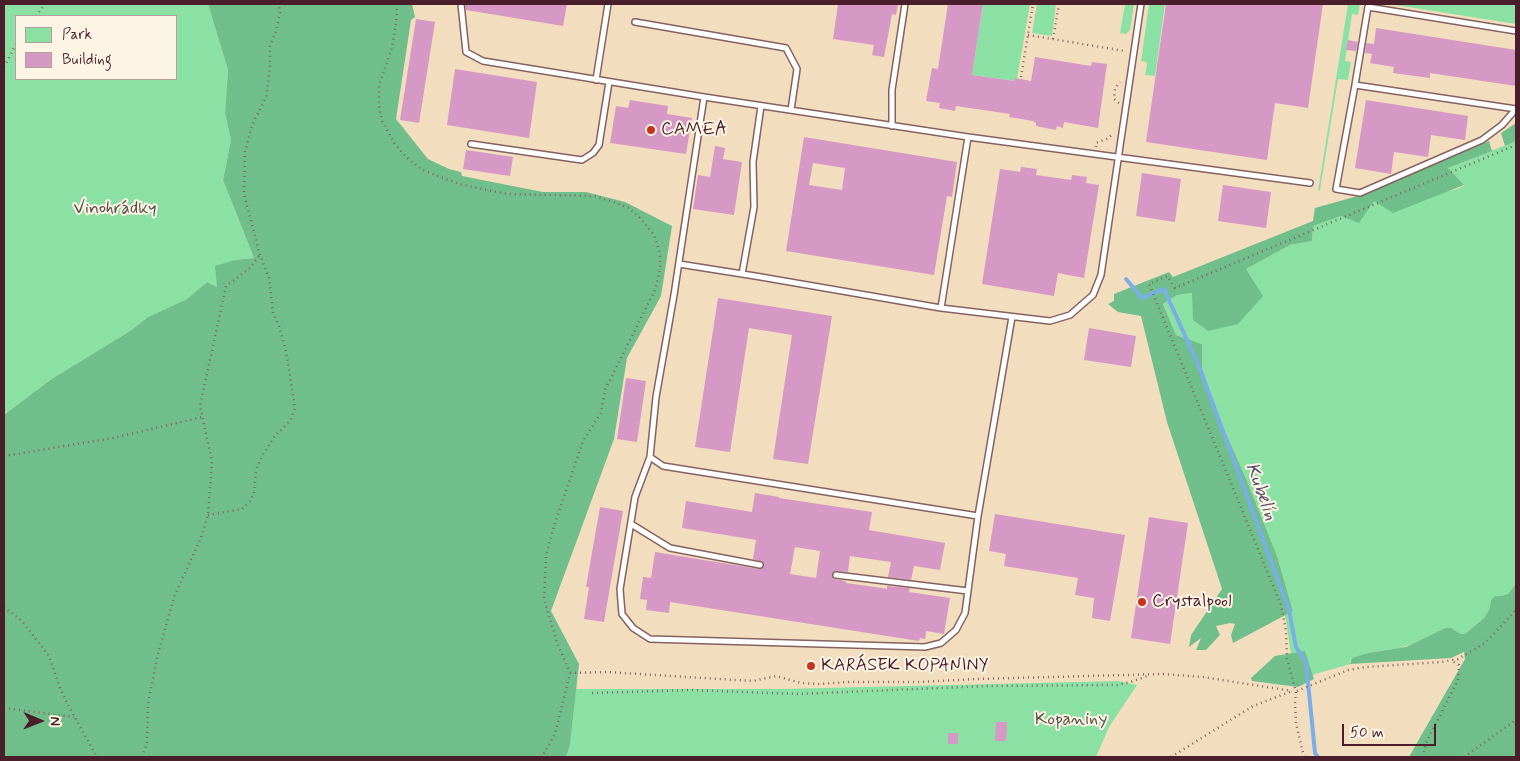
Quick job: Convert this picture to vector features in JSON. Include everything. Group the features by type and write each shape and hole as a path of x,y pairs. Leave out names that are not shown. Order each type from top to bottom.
{"lane":[{"path":"461,4 466,52 483,61 892,126 1310,183"},
{"path":"596,80 608,4"},
{"path":"892,126 892,90 905,4"},
{"path":"679,264 941,308 1050,321 1070,315 1093,295 1101,275 1141,4"},
{"path":"1516,31 1368,7 1336,189 1360,193 1482,140 1502,125 1516,109"},
{"path":"635,22 786,48 797,69 791,110"},
{"path":"471,144 582,160 594,154 599,145 609,82"},
{"path":"1355,85 1516,109"},
{"path":"704,97 679,264 656,397 650,457 635,497 620,589 622,614 633,628 650,639 925,648 941,643 956,630 965,613 978,516 1012,317"},
{"path":"742,274 754,207 753,162 761,106"},
{"path":"941,308 968,137"},
{"path":"650,457 663,466 978,516"},
{"path":"630,524 670,548 760,565"},
{"path":"836,575 968,591"}],"path":[{"path":"37,15 45,4"},
{"path":"208,515 242,509 250,501 254,492 256,470 262,456 276,436 290,421 295,408 286,351 280,326 273,313 269,278 260,254 244,194 243,172 245,152 252,125 266,98 270,68 270,46 280,13 279,4"},
{"path":"397,4 392,47 379,86 379,106 382,121 395,144 407,158 423,170 460,184 509,194 595,196 628,208 640,218 654,235 660,254 660,270 654,290 605,390 601,413 583,441 554,526 546,556 544,599 557,644 570,672 555,734 542,757"},
{"path":"1021,77 1033,4"},
{"path":"1054,39 1059,4"},
{"path":"1028,35 1126,51 1126,58"},
{"path":"4,67 15,46"},
{"path":"1119,103 1114,99 1114,94 1115,88 1122,80"},
{"path":"1094,154 1096,144 1109,138 1115,130"},
{"path":"1304,757 1296,722 1294,704 1296,692 1287,659 1286,631 1281,605 1149,284 1167,276 1176,288 1516,145"},
{"path":"142,757 147,744 148,703 161,644 174,597 201,538 208,515 212,462 200,406 226,286 250,268 260,254"},
{"path":"4,456 113,438 202,417"},
{"path":"4,607 22,621 49,656 60,688 97,757"},
{"path":"570,672 606,672 753,681 776,676 802,683 820,684 1151,674 1204,677 1296,692 1348,670 1366,666 1452,661 1485,644 1516,610"},
{"path":"1423,757 1426,743 1458,680 1459,665 1452,661"},
{"path":"592,694 691,690 798,694 987,686 1117,685 1132,682 1151,674"},
{"path":"1172,757 1253,706 1292,691"},
{"path":"4,708 74,716"},
{"path":"1464,757 1516,720"}],"green space":[{"name":"Vinohrádky","path":"4,4 208,4 228,70 225,113 231,140 223,180 254,258 235,260 217,287 207,282 187,299 148,317 130,331 50,380 4,415"},
{"path":"208,4 412,4 415,17 411,20 396,119 428,159 449,169 461,172 462,176 543,192 586,192 625,202 672,226 661,296 627,358 614,439 551,611 579,664 570,745 566,757 4,757 4,415 50,380 130,331 148,317 187,299 207,282 217,287 215,266 235,260 254,258 223,180 231,140 225,113 228,70"},
{"path":"983,4 1030,4 1017,79 1015,78 1015,81 972,75"},
{"path":"1037,4 1056,4 1052,36 1032,33"},
{"path":"1125,4 1134,4 1130,30 1126,34 1120,33"},
{"path":"1149,4 1165,4 1155,76 1145,75 1147,64 1141,61"},
{"path":"1348,4 1360,4 1358,15 1352,14 1345,61 1351,62 1348,80 1338,79 1320,190 1318,191"},
{"path":"1389,4 1516,4 1516,24"},
{"path":"1516,123 1516,141 1505,146 1501,133"},
{"path":"1489,141 1492,151 1448,168 1464,185 1393,213 1374,201 1359,223 1341,216 1313,226 1312,241 1290,245 1246,269 1263,296 1238,324 1208,331 1193,320 1192,293 1177,295 1163,304 1176,335 1202,344 1202,379 1247,481 1277,556 1293,611 1233,643 1231,635 1235,624 1230,623 1216,626 1220,635 1206,650 1196,650 1201,638 1189,647 1191,635 1222,589 1167,422 1141,316 1118,312 1108,304 1114,301 1114,294 1169,272 1173,277 1313,221 1315,208 1361,195"},
{"path":"1516,141 1516,584 1508,594 1491,600 1489,610 1484,618 1465,634 1445,628 1412,644 1400,648 1368,653 1350,661 1350,664 1312,675 1305,651 1291,654 1285,615 1293,611 1277,556 1247,481 1202,379 1202,344 1176,335 1163,304 1177,295 1192,293 1246,269 1290,245 1312,241 1313,226 1374,201 1454,190 1464,186 1448,168"},
{"path":"1516,584 1516,757 1411,757 1410,755 1465,659 1464,652 1451,658 1350,664 1352,658 1368,653 1406,647 1445,628 1451,628 1461,634 1465,634 1484,618 1489,610 1491,600 1495,596 1508,594"},
{"path":"1305,651 1314,679 1298,687 1252,681 1251,678 1275,656"},
{"name":"Kopaniny","path":"1119,681 1137,685 1109,727 1096,757 566,757 570,745 576,689 780,689"}],"building":[{"path":"465,4 567,4 563,26 466,10"},
{"path":"838,4 898,4 896,15 892,14 884,57 872,55 874,45 833,39"},
{"path":"948,4 983,4 972,75 1015,81 1015,78 1031,81 1035,57 1091,66 1092,62 1107,64 1098,128 1064,122 1063,128 1057,126 1056,130 1036,126 1036,123 1033,121 1009,117 1010,114 956,106 955,111 939,108 940,103 926,101 932,68 938,69"},
{"path":"1166,4 1323,4 1308,108 1275,103 1267,160 1146,142"},
{"path":"416,19 435,22 419,123 400,120"},
{"path":"1376,28 1516,50 1516,86 1430,73 1430,78 1393,73 1394,67 1370,63 1372,54 1365,53 1366,43 1374,44"},
{"path":"1348,40 1358,42 1356,51 1346,50"},
{"path":"455,69 537,82 529,138 447,125"},
{"name":"CAMEA","path":"630,100 668,106 667,114 692,118 686,154 610,143 616,106 628,108"},
{"path":"1366,100 1468,116 1465,140 1431,135 1428,157 1394,152 1391,174 1355,168"},
{"path":"804,137 957,162 952,197 947,196 934,275 786,251","holes":["813,163 845,168 842,190 809,185"]},
{"path":"715,146 725,148 723,159 742,162 734,215 693,209 698,175 710,177"},
{"path":"466,150 513,157 510,176 463,169"},
{"path":"1021,167 1037,169 1036,175 1071,180 1072,175 1087,177 1086,183 1099,185 1084,278 1058,273 1054,296 982,284 1000,169 1020,172"},
{"path":"1142,173 1181,179 1175,222 1136,216"},
{"path":"1223,185 1271,192 1266,228 1218,221"},
{"path":"718,298 832,316 808,464 773,459 792,335 749,328 730,452 695,447"},
{"path":"1089,328 1136,336 1131,367 1084,360"},
{"path":"626,378 646,381 637,442 617,439"},
{"path":"755,493 872,512 869,530 945,543 940,570 914,566 911,580 888,577 891,562 850,556 848,572 835,571 832,575 834,579 846,581 846,583 887,589 887,586 910,588 909,592 950,598 944,634 926,631 925,639 920,638 919,641 670,602 669,613 646,610 647,600 640,599 643,577 651,578 655,552 759,569 763,568 763,562 753,559 756,540 682,528 686,501 752,512","holes":["795,547 820,551 816,578 790,574"]},
{"path":"600,507 623,511 604,622 584,619 589,587 586,587"},
{"path":"995,514 1125,535 1110,621 1092,618 1094,598 1075,595 1078,578 1004,566 1006,554 989,551"},
{"path":"1149,517 1188,523 1170,644 1131,638"},
{"path":"996,722 1007,722 1006,741 995,741"},
{"path":"948,733 958,733 958,744 948,744"}],"waterway":[{"name":"Kubelín","path":"1126,279 1142,298 1164,289 1200,369 1289,610 1296,647 1306,662 1315,753 1318,757"}],"place":[{"name":"CAMEA","path":"651,130"},
{"name":"Crystalpool","path":"1142,602"},
{"name":"KARÁSEK KOPANINY","path":"811,666"}]}
